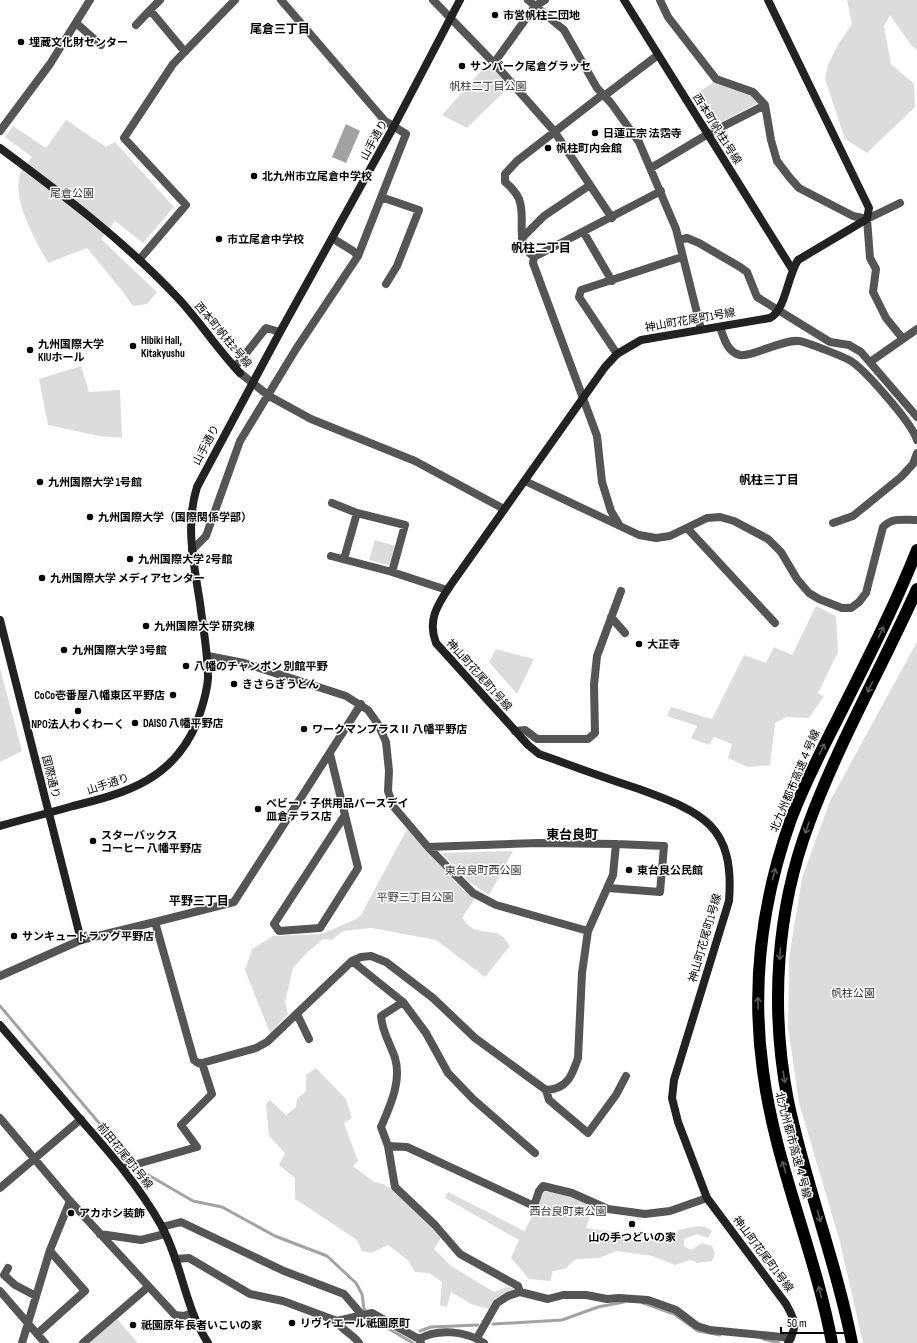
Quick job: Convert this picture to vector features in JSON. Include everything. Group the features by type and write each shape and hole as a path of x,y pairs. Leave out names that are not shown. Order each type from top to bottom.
{"highway":[{"name":"北九州都市高速４号線","path":"832,1343 810,1252 768,1107 760,1042 758,971 766,908 781,848 806,784 880,633 917,550"},
{"name":"北九州都市高速４号線","path":"852,1343 788,1100 780,1038 779,972 785,914 799,853 822,791 917,589"}],"street":[{"path":"0,131 50,64 90,0"},
{"path":"136,25 160,0"},
{"path":"140,260 186,205 124,138 173,64 236,0"},
{"path":"192,550 206,536 240,441 266,393 358,256 406,134 386,121 282,0"},
{"path":"433,0 494,63 554,131 612,218"},
{"name":"山手通り","path":"0,826 126,792 146,782 164,769 193,733 200,713 208,680 208,656 192,550 191,513 197,487 280,332 394,126 460,0"},
{"path":"528,0 564,30 603,96 611,103 639,142 661,191 679,240 701,329"},
{"path":"494,63 535,6 545,0"},
{"name":"西本町帆柱1号線","path":"624,0 792,269"},
{"path":"660,0 668,17 716,79 753,92 765,105 771,140 777,160 799,188 853,216 867,219"},
{"path":"768,0 869,208 867,219 870,258 876,269 873,292 886,318 903,339"},
{"path":"150,10 185,52"},
{"path":"76,23 101,45"},
{"path":"534,257 526,252 522,238 520,201 514,191 505,182 505,174 517,161 554,131 658,55"},
{"path":"651,168 708,134 765,105"},
{"name":"西本町帆柱2号線","path":"0,148 106,229 140,260 177,296 237,370 266,393 311,419 415,461 504,509"},
{"path":"522,238 544,216 590,185"},
{"path":"534,257 584,233 661,191"},
{"path":"381,197 419,210 397,266 386,284"},
{"path":"780,310 792,269 798,260 867,219 900,203"},
{"path":"584,233 612,281"},
{"path":"332,238 353,251 358,256"},
{"path":"679,240 687,238 699,243 740,267 747,272 757,297 830,342 849,345 861,352 917,417"},
{"path":"534,257 534,263 597,436 602,482 611,512 620,526"},
{"path":"618,354 579,297 581,290 682,257"},
{"name":"神山町花尾町1号線","path":"780,310 770,318 641,340 618,354 605,367 447,590 434,612 433,636 436,643 528,746 539,754 675,802 703,817 713,828 722,844 728,861 730,879 729,901 674,1080 672,1098 680,1129 707,1198 786,1304 795,1319 794,1329 790,1341"},
{"path":"720,327 727,345 733,352 742,355 789,341 800,341 850,361 865,374 912,428 917,440"},
{"path":"237,370 266,328 280,332"},
{"path":"870,362 917,329"},
{"path":"833,523 853,516 902,477 913,464 917,453"},
{"path":"525,481 639,536 656,538 670,536 707,518 720,517 734,521 768,539 781,552 797,579 809,593 829,605 842,608 851,608 860,602 866,593 883,527 889,521 917,520"},
{"path":"332,503 358,513 405,525 392,572"},
{"path":"344,559 358,513"},
{"path":"687,528 775,623"},
{"path":"330,556 392,572 447,590"},
{"path":"515,731 525,730 537,739 588,739 595,733 594,685 596,656 621,591"},
{"path":"611,617 625,633"},
{"name":"国際通り","path":"0,620 81,940"},
{"path":"208,656 244,663 346,696 361,704 368,710 378,724 386,742 389,771 388,791 393,806 428,847 473,893 496,905 588,931"},
{"path":"0,976 81,940 234,902 361,704"},
{"path":"330,754 345,815 358,868 320,928 279,931 274,924 345,815"},
{"path":"428,847 538,843 664,846 660,892 608,888"},
{"path":"546,1090 557,1089 566,1082 574,1071 578,1058 582,972 588,931 613,875 616,844"},
{"path":"155,922 194,1060 198,1063 256,1048 267,1042 352,961 361,957 371,956 386,962 433,998 475,1038 546,1090 550,1100 588,1133 616,1095 626,1076"},
{"path":"352,961 403,1002 426,1033 448,1073 473,1099 535,1152"},
{"path":"403,1002 381,1016 382,1029 395,1059 396,1076 393,1098 381,1127 388,1146 395,1187 435,1225 460,1254 518,1286 520,1292"},
{"path":"297,1014 309,1039"},
{"name":"前田花尾町1号線","path":"0,1025 81,1119 131,1166 164,1231 175,1259 192,1313 208,1343"},
{"path":"131,1166 197,1147 181,1125 212,1094 202,1063"},
{"path":"0,1118 100,1234 175,1315 184,1316 192,1313"},
{"path":"0,1188 81,1119"},
{"path":"388,1146 407,1147 534,1206 539,1191 543,1186 572,1193 608,1209 645,1214 670,1210 707,1198"},
{"path":"22,1343 50,1251 70,1200"},
{"path":"100,1234 141,1240 164,1231 181,1222 284,1271 344,1294 366,1314 420,1341 428,1334 460,1332 477,1338 484,1343"},
{"path":"37,1334 85,1291 50,1251"},
{"path":"175,1259 189,1258 250,1294 284,1300 337,1321 366,1314"},
{"path":"8,1268 4,1275 15,1285 36,1296"},
{"path":"83,1343 148,1287"},
{"path":"477,1338 497,1303 508,1296 520,1292 548,1299 563,1295 586,1294 607,1299 620,1298 648,1300 676,1310 697,1326 710,1330 790,1341"},
{"path":"2,1296 44,1343"},
{"path":"337,1321 340,1327 355,1337 359,1343"}],"green space":[{"path":"847,0 917,0 917,50 911,45 890,15 884,26 891,64 914,84 915,107 867,153 845,139 825,79 828,65 837,46 852,24"},
{"name":"帆柱二丁目公園","path":"489,62 510,86 467,128 442,115"},
{"path":"714,82 751,95 758,103 714,126 694,95"},
{"name":"尾倉公園","path":"66,120 106,147 115,142 174,207 143,243 115,221 101,239 157,292 147,304 133,306 87,248 48,263 27,222 18,188 22,170 32,157 5,137 13,126 46,148"},
{"path":"81,366 89,392 120,390 122,438 99,436 48,425 39,379"},
{"path":"375,540 396,546 391,566 369,560"},
{"path":"816,606 836,616 838,652 818,693 824,696 809,718 786,717 775,723 770,765 748,767 728,758 732,744 714,737 709,745 691,738 697,726 667,716 671,707 712,719 744,655 766,663 774,647 792,655"},
{"name":"帆柱公園","path":"917,642 917,1343 863,1343 840,1242 799,1103 788,1027 789,958 802,878 830,801"},
{"path":"496,649 534,659 517,694 489,662"},
{"path":"0,668 22,751 0,762"},
{"name":"平野三丁目公園","path":"407,829 465,892 475,898 462,918 474,929 501,935 510,946 485,977 436,940 372,928 343,931 332,940 323,939 293,968 285,1002 288,1014 270,1033 245,970 252,949 273,936 322,934 356,919 361,915"},
{"name":"東台良町西公園","path":"513,851 489,895 468,881 441,853"},
{"path":"316,1068 346,1099 352,1118 344,1123 358,1161 353,1166 374,1182 383,1184 391,1189 432,1227 441,1238 434,1249 451,1266 494,1292 506,1287 514,1288 515,1291 496,1298 489,1309 471,1304 451,1292 447,1307 440,1305 442,1282 429,1273 415,1272 408,1260 388,1245 371,1253 362,1251 357,1240 295,1199 295,1178 279,1165 285,1153 269,1136 266,1104 270,1100 286,1115 296,1107 297,1099 306,1091 306,1075"},
{"name":"西台良町東公園","path":"543,1191 573,1196 593,1206 586,1228 638,1235 658,1243 663,1240 676,1238 678,1230 695,1226 708,1228 712,1231 708,1238 697,1234 684,1239 684,1246 691,1250 702,1243 712,1246 715,1253 712,1261 698,1263 690,1260 675,1265 652,1256 616,1251 599,1258 576,1259 565,1269 553,1271 550,1281 529,1279 511,1258 519,1240 445,1198 448,1192 524,1231 535,1212"},
{"path":"117,1319 138,1343 88,1343"}],"shaded area":[{"path":"346,124 360,131 346,163 332,157"}],"waterway":[{"path":"0,1006 138,1169 193,1201 222,1207 275,1236 327,1256 356,1283 362,1294 364,1309 372,1319 413,1343"},
{"path":"493,1324 562,1320 598,1307 624,1302"},
{"path":"643,1303 674,1314 698,1331 720,1335"},
{"path":"420,1331 431,1327 478,1325"},
{"path":"763,1339 779,1343"}],"place":[{"name":"市営帆柱二団地","path":"495,15"},
{"name":"埋蔵文化財センター","path":"21,42"},
{"name":"サンパーク尾倉グラッセ","path":"462,66"},
{"name":"日蓮正宗 法霑寺","path":"595,133"},
{"name":"帆柱町内会館","path":"548,148"},
{"name":"北九州市立尾倉中学校","path":"254,176"},
{"name":"市立尾倉中学校","path":"219,239"},
{"name":"Hibiki Hall, Kitakyushu","path":"133,346"},
{"name":"九州国際大学 KIUホール","path":"30,350"},
{"name":"九州国際大学 1号館","path":"40,482"},
{"name":"九州国際大学（国際関係学部）","path":"90,517"},
{"name":"九州国際大学 2号館","path":"130,559"},
{"name":"九州国際大学 メディアセンター","path":"42,578"},
{"name":"九州国際大学 研究棟","path":"146,626"},
{"name":"大正寺","path":"639,644"},
{"name":"九州国際大学 3号館","path":"64,650"},
{"name":"八幡のチャンポン 別館平野","path":"186,666"},
{"name":"きさらぎうどん","path":"234,684"},
{"name":"CoCo壱番屋八幡東区平野店","path":"173,695"},
{"name":"NPO法人わくわーく","path":"78,711"},
{"name":"DAISO 八幡平野店","path":"135,723"},
{"name":"ワークマンプラスⅡ 八幡平野店","path":"304,729"},
{"name":"ベビー・子供用品バースデイ 皿倉テラス店","path":"258,809"},
{"name":"スターバックス コーヒー 八幡平野店","path":"93,841"},
{"name":"東台良公民館","path":"629,870"},
{"name":"サンキュードラッグ平野店","path":"14,936"},
{"name":"アカホシ装飾","path":"71,1213"},
{"name":"山の手つどいの家","path":"632,1224"},
{"name":"リヴィエール祇園原町","path":"292,1323"},
{"name":"祇園原年長者いこいの家","path":"133,1325"}],"district":[{"name":"尾倉三丁目","path":"280,29"},
{"name":"帆柱二丁目","path":"541,248"},
{"name":"帆柱三丁目","path":"769,480"},
{"name":"東台良町","path":"572,835"},
{"name":"平野三丁目","path":"199,901"}]}
